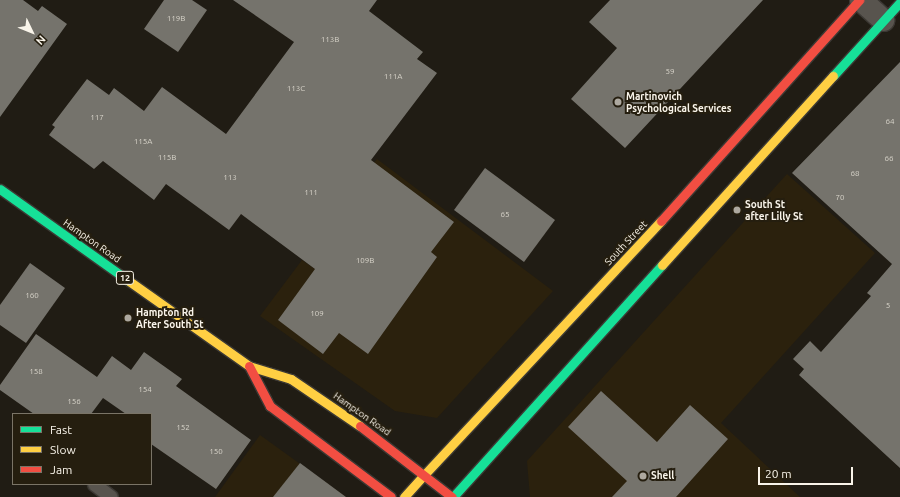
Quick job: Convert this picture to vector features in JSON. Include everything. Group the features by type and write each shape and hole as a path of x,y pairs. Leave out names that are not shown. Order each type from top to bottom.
{"main road":[{"name":"South Street","path":"404,497 636,249 860,0"},
{"path":"452,497 900,2"},
{"name":"Hampton Road","path":"0,189 249,366 291,379 374,435 452,497"},
{"name":"Hampton Road","path":"249,366 270,406 391,497"}],"street":[{"path":"860,0 884,20"}],"lane":[{"path":"95,485 111,497"}],"shaded area":[{"path":"377,159 553,291 437,418 395,411 260,316 302,260 364,303 340,208"},
{"path":"787,174 875,253 721,423 800,497 530,497 527,461"},
{"path":"260,435 346,497 215,497"}],"building":[{"path":"0,0 23,0 38,11 42,6 67,24 0,117"},
{"path":"164,0 192,0 207,10 178,52 144,29"},
{"path":"233,0 377,0 369,11 423,52 417,59 437,73 371,160 454,222 431,252 437,257 368,354 339,333 323,354 278,320 315,269 241,214 229,230 166,184 154,200 103,161 94,169 49,135 55,127 52,125 87,79 109,95 114,88 144,111 162,87 226,134 294,42"},
{"path":"610,0 763,0 625,148 571,99 617,48 589,22"},
{"path":"900,62 900,468 799,375 804,369 793,359 810,341 821,352 871,296 867,293 892,264 792,173"},
{"path":"485,168 555,220 524,262 454,210"},
{"path":"30,263 65,288 26,343 0,325 0,305"},
{"path":"36,334 97,377 112,356 131,370 144,352 182,379 176,386 251,440 216,489 152,445 152,413 125,413 103,398 92,413 33,413 0,390 0,385"},
{"path":"601,391 657,442 690,405 728,439 676,497 612,497 627,481 568,427"},
{"path":"300,463 346,497 273,497"}],"traffic: fast":[{"path":"833,76 900,2"},
{"path":"0,189 129,281"},
{"path":"453,497 662,265"}],"traffic: slow":[{"path":"662,265 833,76"},
{"path":"424,475 661,221"},
{"path":"129,281 249,366 291,379 360,426"},
{"path":"404,497 424,475"}],"traffic: jam":[{"path":"661,221 859,0"},
{"path":"249,366 270,406 391,497"},
{"path":"360,426 452,497"}],"place":[{"name":"Martinovich Psychological Services","path":"618,102"},
{"name":"South St after Lilly St","path":"737,210"},
{"name":"Hampton Rd After South St","path":"128,318"},
{"name":"Shell","path":"643,476"}]}
